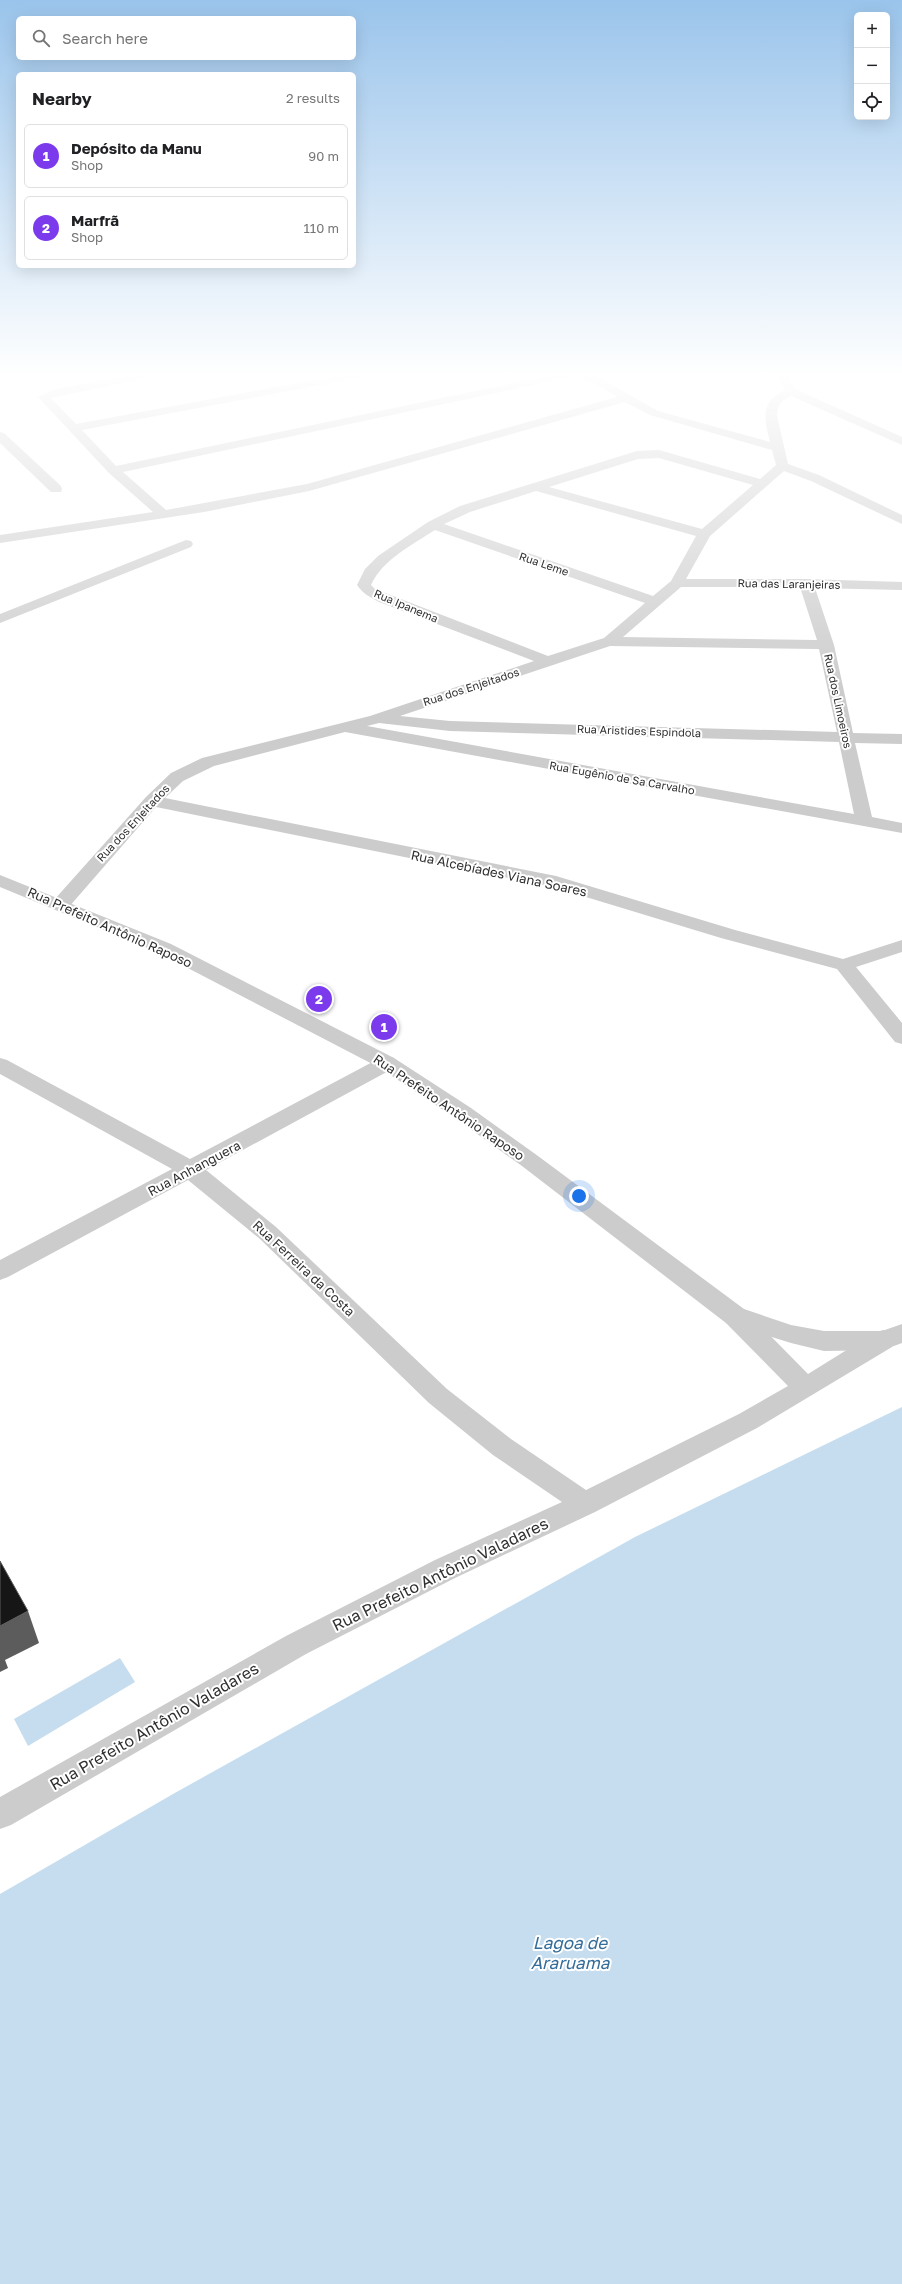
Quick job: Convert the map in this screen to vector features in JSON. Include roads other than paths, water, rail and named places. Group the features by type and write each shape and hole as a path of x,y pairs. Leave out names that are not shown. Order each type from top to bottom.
{"street":[{"path":"47,482 56,489"},
{"path":"126,482 163,514"},
{"path":"0,539 163,514 309,488 332,482"},
{"name":"Rua Ipanema","path":"547,661 384,600 370,592 364,585 370,572 383,559 432,525 465,509 558,482"},
{"name":"Rua Ipanema","path":"755,482 763,484"},
{"name":"Rua dos Enjeitados","path":"61,904 152,801 177,776 208,762 376,719 609,641 677,583 704,534 766,482"},
{"path":"822,482 902,520"},
{"path":"539,488 704,534"},
{"name":"Rua Leme","path":"432,525 656,602"},
{"path":"0,619 186,544"},
{"name":"Rua das Laranjeiras","path":"677,583 806,583 902,586"},
{"name":"Rua dos Limoeiros","path":"806,583 826,645 864,821"},
{"path":"609,641 826,645"},
{"name":"Rua Aristides Espindola","path":"376,719 450,726 902,739"},
{"name":"Rua Eugênio de Sa Carvalho","path":"342,727 902,828"},
{"name":"Rua Alcebíades Viana Soares","path":"152,801 556,882 728,934 844,966"},
{"name":"Rua Prefeito Antônio Raposo","path":"0,880 164,948 387,1063 530,1161 735,1316 806,1388"},
{"path":"902,946 844,966 902,1038"},
{"name":"Rua Anhanguera","path":"0,1272 387,1063"},
{"name":"Rua Ferreira da Costa","path":"0,1065 190,1169 268,1233 438,1396 502,1447 585,1504"},
{"path":"735,1316 791,1334 824,1341 892,1337"},
{"name":"Rua Prefeito Antônio Valadares","path":"0,1814 296,1645 445,1569 585,1504 748,1420 806,1388 892,1337"}],"water":[{"name":"Lagoa de Araruama","path":"902,1407 902,2284 0,2284 0,1894 173,1794 635,1537"},
{"path":"120,1658 135,1682 28,1746 14,1719"}],"place":[{"name":"Marfrã","path":"319,999"},
{"name":"Depósito da Manu","path":"384,1027"}]}
